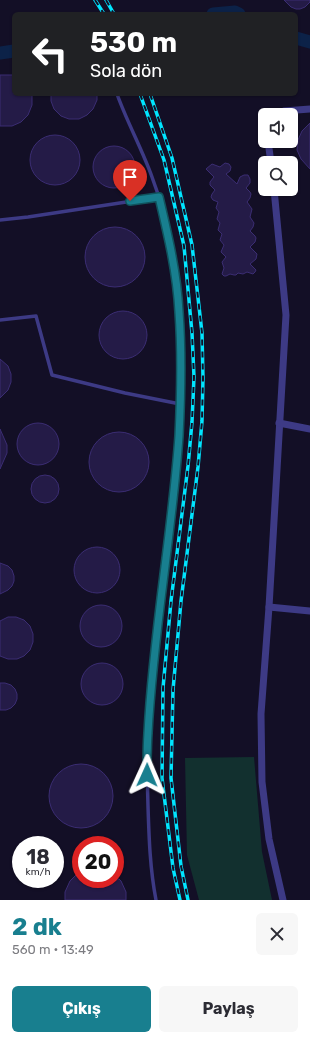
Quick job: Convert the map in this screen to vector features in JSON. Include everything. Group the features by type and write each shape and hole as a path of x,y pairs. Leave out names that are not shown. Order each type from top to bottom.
{"street":[{"path":"298,110 310,109"},
{"path":"275,196 286,315 269,607 261,714 262,782 269,839 283,900"},
{"path":"279,423 310,429"},
{"path":"269,607 310,611"}],"lane":[{"path":"118,96 152,176 159,197 176,276 181,351 177,453 154,661 148,733 147,789 149,841 156,900"},
{"path":"0,220 159,197"},
{"path":"0,320 36,316 52,375 125,393 180,404"}],"green space":[{"path":"254,757 262,852 272,900 199,900 187,855 185,758"}],"building":[{"path":"284,0 310,0 310,2 305,7 296,9 291,7"},
{"path":"0,75 12,75 12,96 32,96 32,105 28,115 21,122 12,126 0,126"},
{"path":"51,96 97,96 93,109 87,115 79,119 69,119 61,116 54,109"},
{"path":"310,123 310,169 301,159 297,150 298,140 302,131"},
{"path":"55,135 65,137 73,142 78,150 80,160 78,170 73,178 65,183 55,185 45,183 37,178 32,170 30,160 32,150 37,142 45,137"},
{"path":"110,146 118,146 126,149 132,155 135,167 132,179 126,185 118,188 110,188 102,185 96,179 93,171 93,163 96,155 102,149"},
{"path":"225,163 229,164 231,167 230,171 226,174 237,184 240,177 244,175 248,175 250,179 250,183 246,188 251,194 247,202 252,209 250,217 254,223 250,231 256,238 255,242 250,247 257,254 256,259 250,264 256,270 253,274 247,272 243,274 238,273 236,275 230,274 224,276 222,274 224,268 222,262 226,257 221,252 224,245 220,240 222,234 218,230 220,223 217,219 219,212 216,208 218,202 213,200 211,197 215,190 210,185 210,182 214,177 206,169 212,164 220,167"},
{"path":"109,227 121,227 132,232 140,240 145,251 143,269 132,282 121,287 109,287 98,282 90,274 85,263 85,251 90,240 98,232"},
{"path":"123,311 132,313 140,318 145,326 147,335 145,344 140,352 132,357 123,359 114,357 106,352 101,344 99,335 101,326 106,318 114,313"},
{"path":"0,359 8,366 11,374 11,382 8,390 0,398"},
{"path":"34,423 42,423 50,426 56,432 59,444 56,456 50,462 42,465 34,465 26,462 20,456 17,448 17,440 20,432 26,426"},
{"path":"0,429 7,445 7,453 0,469"},
{"path":"113,432 125,432 136,437 144,445 149,456 147,474 136,487 125,492 113,492 102,487 94,479 89,468 89,456 94,445 102,437"},
{"path":"45,475 55,479 59,489 55,499 45,503 35,499 31,489 35,479"},
{"path":"97,547 110,551 116,557 120,570 116,583 110,589 97,593 84,589 78,583 74,570 78,557 84,551"},
{"path":"0,563 8,566 12,570 14,581 8,590 0,594"},
{"path":"97,605 105,605 113,608 119,614 122,626 119,638 113,644 105,647 97,647 89,644 83,638 80,630 80,622 83,614 89,608"},
{"path":"8,617 16,617 24,620 30,626 33,634 33,642 30,650 24,656 17,659 8,659 0,656 0,621"},
{"path":"98,663 106,663 114,666 120,672 123,684 120,696 114,702 106,705 98,705 90,702 84,696 81,688 81,680 84,672 90,666"},
{"path":"0,683 11,685 17,694 15,704 6,710 0,710"},
{"path":"75,764 87,764 104,773 111,784 113,796 111,808 104,819 87,828 75,828 63,823 54,814 49,802 49,790 54,778 63,769"},
{"path":"72,879 72,888 124,888 126,892 126,900 65,900 65,892"}],"waterway":[{"path":"298,39 310,42"},
{"path":"0,53 12,51"}],"railway":[{"path":"95,0 103,12"},
{"path":"106,0 113,12"},
{"path":"141,96 164,160 184,246 192,333 194,377 192,422 171,601 163,688 162,778 173,868 180,900"},
{"path":"151,96 172,158 192,245 202,333 202,421 198,467 181,601 173,690 171,778 181,866 188,900"}],"route":[{"path":"130,201 159,197 176,276 181,351 179,437 154,661 148,733 147,775"}]}
